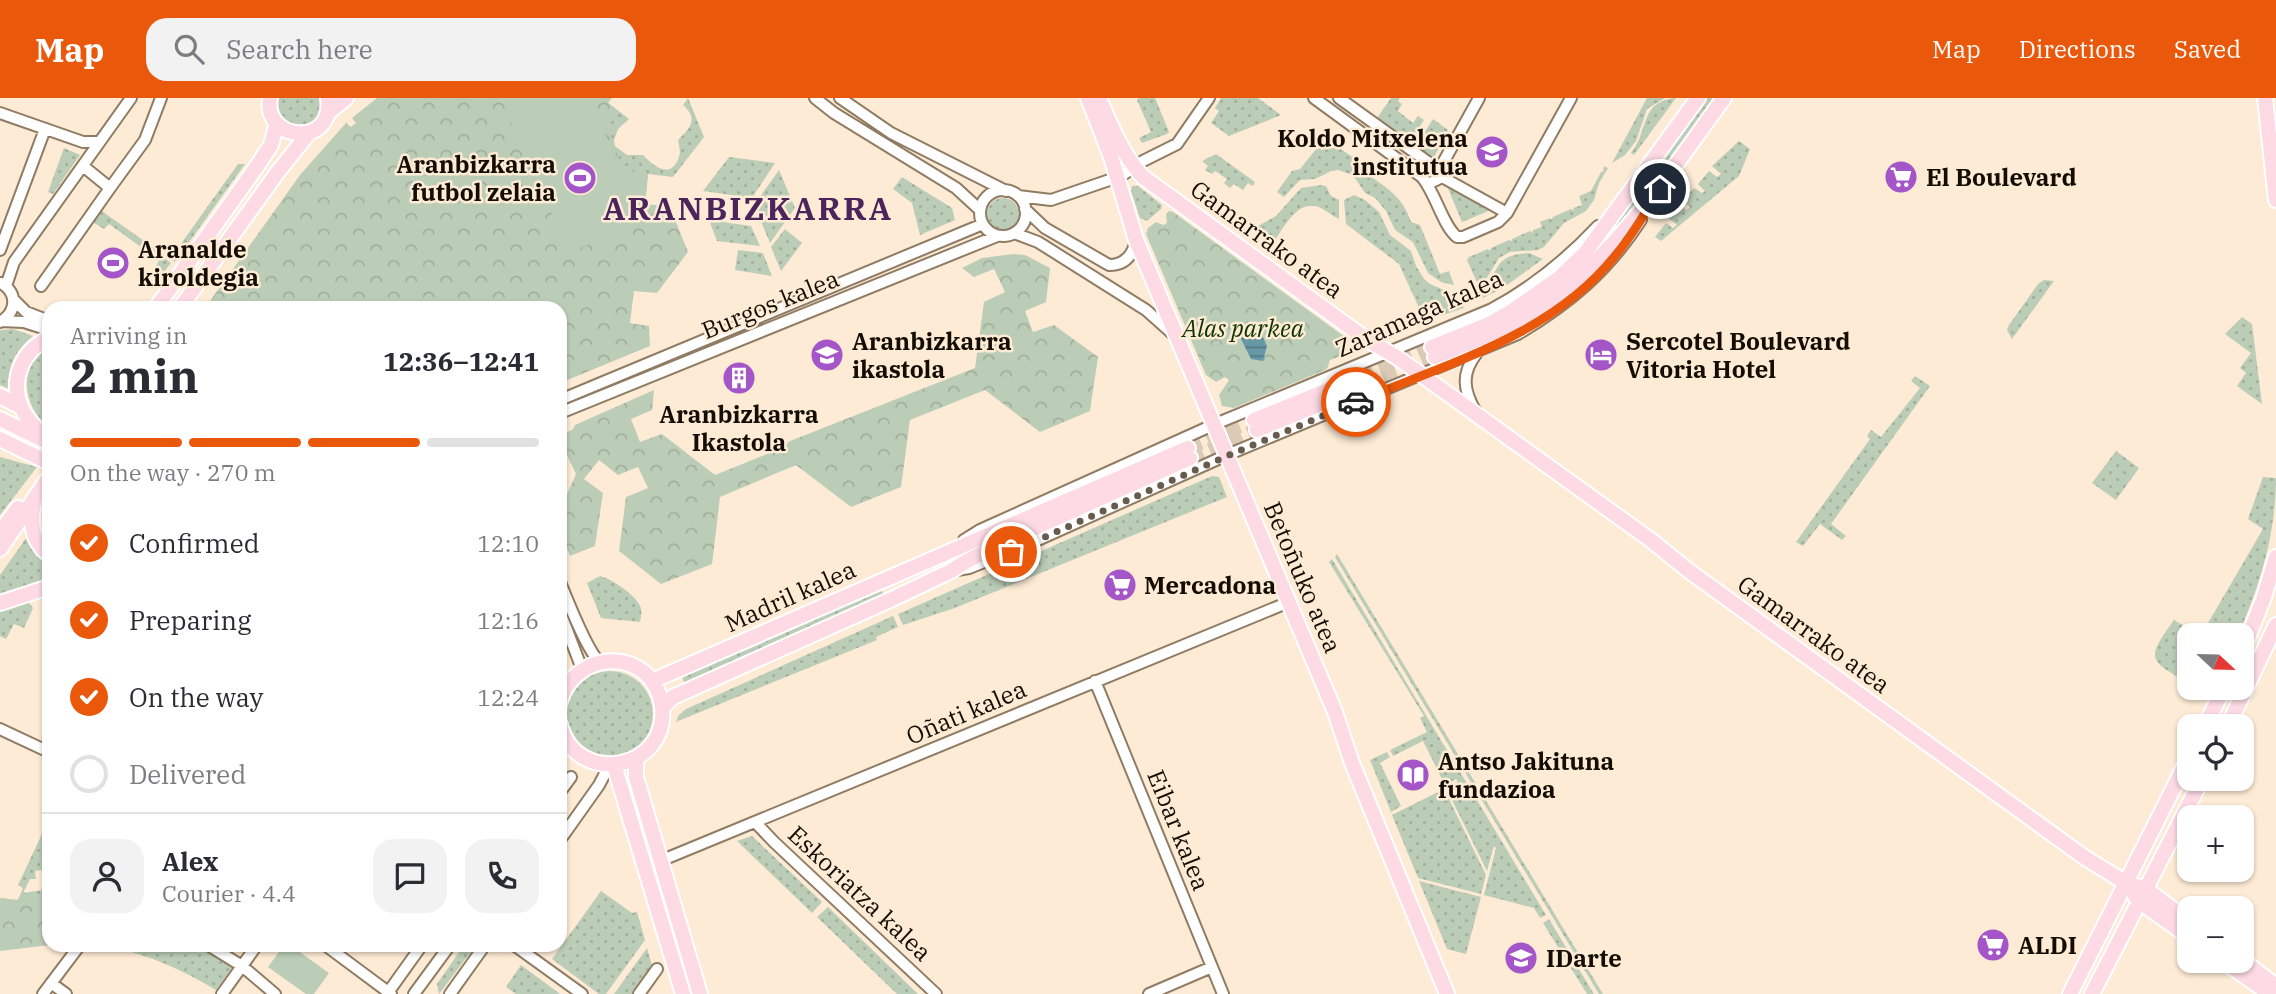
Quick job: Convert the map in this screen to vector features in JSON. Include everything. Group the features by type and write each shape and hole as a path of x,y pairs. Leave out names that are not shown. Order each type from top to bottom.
{"main road":[{"path":"328,98 328,113"},
{"path":"185,301 294,150 309,133 323,123 328,113 346,98"},
{"name":"Betoñuko atea","path":"1088,98 1136,240 1335,712 1375,821 1447,994"},
{"name":"Gamarrako atea","path":"1099,98 1118,142 1134,167 1153,184 1366,339 1479,417 2020,812 2108,873 2177,914"},
{"name":"Zaramaga kalea","path":"1698,98 1585,254 1530,300 1434,352 1505,327 1565,289 1615,242 1724,98"},
{"path":"2264,98 2276,200"},
{"path":"267,99 277,123 295,134 309,133"},
{"path":"161,301 256,169 271,145 277,123"},
{"path":"21,407 18,376 20,365 30,350 42,342"},
{"name":"Zaramaga kalea","path":"1255,425 1362,382"},
{"path":"0,396 21,407 42,433"},
{"path":"0,419 42,439"},
{"path":"0,439 42,465"},
{"path":"0,448 42,465"},
{"name":"Madril kalea","path":"652,681 947,552 1189,453 1006,541 951,571 673,697 662,708"},
{"path":"3,524 42,472"},
{"path":"42,478 32,514 34,536 42,546"},
{"path":"0,549 35,496"},
{"path":"2254,623 2276,557"},
{"path":"0,603 42,589"},
{"path":"2234,714 2276,625"},
{"path":"567,678 600,662 629,664 638,668 652,681 662,708 659,733 652,744 636,758 612,765 584,758 567,747"},
{"path":"636,758 636,778 700,994"},
{"path":"612,765 683,994"},
{"path":"2070,994 2177,781"},
{"path":"2092,994 2196,791"},
{"name":"Gamarrako atea","path":"2143,895 2177,926"},
{"path":"2254,969 2276,986"},
{"path":"2240,973 2270,994"}],"street":[{"path":"42,318 26,312 3,284 14,262 131,98"},
{"path":"41,286 145,140 161,98"},
{"path":"815,98 834,113 956,188 980,210"},
{"path":"840,98 891,133 1006,191 1017,196 1051,200 1116,177 1177,144 1209,98"},
{"path":"1314,98 1386,149 1428,184 1449,229 1457,237 1498,222 1507,213 1571,98"},
{"path":"1339,98 1439,174 1507,213"},
{"path":"1428,184 1439,174 1479,98"},
{"path":"0,113 83,142 99,142"},
{"path":"0,250 45,129"},
{"path":"83,142 86,153 84,164"},
{"name":"Zaramaga kalea","path":"1227,456 1518,334 1557,309 1599,274 1623,246 1683,153"},
{"path":"84,164 110,188"},
{"path":"1006,191 992,193 982,203 980,210 983,224 989,231 997,236 1014,233 1038,242 1146,310 1178,339"},
{"path":"1017,196 1025,209 1045,228 1109,265 1123,263 1129,257 1136,240"},
{"name":"Zaramaga kalea","path":"1213,425 1466,321 1517,295 1585,240 1619,204"},
{"path":"1014,233 1024,223 1025,209"},
{"name":"Burgos kalea","path":"567,397 983,224"},
{"name":"Burgos kalea","path":"567,409 997,236"},
{"path":"1,321 11,312 13,299"},
{"path":"1,321 24,322 42,328"},
{"path":"1477,352 1467,369 1465,380 1467,396 1479,417"},
{"name":"Madril kalea","path":"947,552 979,530 1213,425"},
{"name":"Madril kalea","path":"951,571 969,568 1031,543 1227,456"},
{"path":"567,598 586,643 600,662"},
{"name":"Oñati kalea","path":"660,861 1289,602"},
{"path":"567,630 582,669"},
{"name":"Eibar kalea","path":"1095,681 1223,994"},
{"path":"0,729 42,749"},
{"path":"567,830 612,765"},
{"path":"567,782 570,777"},
{"name":"Eskoriatza kalea","path":"755,821 936,994"},
{"path":"43,994 75,952"},
{"path":"219,952 242,966 275,994"},
{"path":"222,994 252,952"},
{"path":"334,952 389,993 417,952"},
{"path":"414,994 445,952"},
{"path":"450,994 480,952"},
{"path":"524,952 582,994"},
{"path":"1149,994 1212,967"},
{"path":"639,994 657,969"},
{"path":"51,983 66,994"}],"green space":[{"path":"276,98 321,98 321,110 312,124 297,128 283,122 278,115"},
{"path":"377,98 612,98 608,103 615,109 605,124 623,169 648,173 645,204 670,207 688,252 657,293 634,291 630,323 649,326 650,346 567,380 567,301 210,301 300,175 346,123 351,127 356,123 352,118"},
{"name":"Aranbizkarra futbol zelaia","path":"541,98 589,98 643,220 569,253 507,113"},
{"path":"589,98 602,98 629,119 618,129 615,146 627,155 643,155 651,163 666,170 676,164 680,153 678,140 691,123 691,115 683,105 688,98 704,137 673,177 648,174 645,204 670,207 643,220"},
{"path":"1155,98 1169,132 1167,134 1142,143 1139,138 1151,132 1137,100"},
{"path":"1221,98 1258,98 1281,115 1229,136 1211,123 1219,111 1215,108"},
{"path":"1391,98 1400,98 1398,101 1402,104 1398,111 1413,123 1418,116 1424,120 1408,144 1375,121"},
{"path":"1647,98 1665,98 1647,109 1636,141 1625,155 1612,163"},
{"path":"1676,98 1634,155 1631,153 1637,145 1650,111 1664,100"},
{"path":"1707,98 1717,98 1616,234 1564,280 1610,230"},
{"path":"1433,119 1448,130 1434,157 1427,158 1414,149"},
{"path":"1325,138 1364,165 1366,173 1399,199 1411,222 1420,225 1440,274 1449,271 1454,285 1441,282 1428,273 1413,242 1395,230 1386,211 1375,198 1365,193 1353,175 1338,170 1331,171 1315,179 1300,180 1284,197 1277,192 1292,171 1300,169"},
{"path":"1739,141 1750,149 1739,176 1661,241 1655,237 1666,223 1673,228 1677,225 1668,218 1679,205 1686,210 1690,207 1682,201 1694,188 1702,193 1705,191 1698,184 1709,171 1717,177 1721,174 1712,166"},
{"path":"64,148 80,155 53,194 48,192"},
{"path":"1216,154 1255,182 1253,186 1248,183 1243,190 1234,184 1230,188 1224,183 1227,179 1215,171 1212,174 1205,170 1208,166 1202,161"},
{"path":"729,157 775,163 752,198 703,191"},
{"path":"238,164 245,164 175,262 170,259"},
{"path":"1604,166 1608,168 1599,183 1594,200 1586,211 1564,223 1544,247 1510,252 1499,258 1480,289 1467,260 1469,257 1488,249 1490,251 1491,248 1530,231 1532,233 1542,227 1540,222 1550,218 1551,220 1571,209 1574,211 1573,208 1582,205 1579,196 1591,191"},
{"path":"779,170 795,208 770,243 754,205"},
{"path":"902,177 952,208 955,220 920,235 912,203 893,189"},
{"path":"1446,184 1491,210 1462,222"},
{"path":"1132,186 1138,186 1162,205 1147,221 1140,218 1131,191"},
{"path":"1326,186 1331,196 1339,200 1339,219 1319,207 1311,206 1304,207 1292,216 1275,240 1256,227 1276,216 1301,188"},
{"path":"1354,195 1379,212 1390,235 1411,251 1424,279 1453,294 1464,308 1425,321 1399,264 1346,224 1344,200"},
{"path":"1003,198 1014,203 1019,214 1014,225 1003,230 992,225 987,214 992,203"},
{"path":"99,209 164,255 171,263 164,272 156,266 159,260 109,224 104,229 91,221"},
{"name":"Alas parkea","path":"1169,211 1345,337 1346,345 1340,348 1339,352 1344,355 1330,360 1327,369 1234,408 1222,406 1219,395 1229,380 1225,377 1216,382 1206,375 1146,234 1148,228 1156,222 1163,225 1167,223 1166,214"},
{"path":"709,220 751,226 760,246 717,241"},
{"path":"785,229 802,243 781,271 771,247"},
{"path":"738,250 763,253 772,276 735,270"},
{"path":"1529,253 1543,259 1503,288 1483,298 1480,292 1503,260 1517,254"},
{"path":"1025,255 1050,268 1046,302 1025,311 1033,332 1054,325 1098,357 1090,411 1040,432 985,390 910,420 901,487 851,507 796,465 720,497 712,564 661,584 619,551 626,497 648,488 638,467 618,475 599,460 584,479 603,493 595,546 570,556 567,548 567,495 576,474 567,455 567,432 575,425 654,390 652,410 631,419 640,442 662,434 715,475 782,448 790,441 975,368 984,302 1005,292 994,269 974,277 962,268 982,258"},
{"path":"2044,280 2054,281 2012,339 2007,330 2009,325 2038,284"},
{"path":"2242,317 2252,324 2262,404 2237,386 2246,373 2240,368 2251,353 2225,334"},
{"path":"13,329 33,336 21,347 14,360 9,373 9,389 0,385 0,330"},
{"path":"42,352 42,421 33,409 27,386 31,364"},
{"path":"1915,376 1930,386 1831,524 1846,536 1842,540 1820,524 1803,546 1796,542 1870,439 1867,436 1871,430 1881,437 1920,388 1911,381"},
{"path":"2116,451 2139,468 2116,500 2092,483"},
{"path":"0,457 37,467 0,515"},
{"path":"1212,476 1219,477 1227,497 955,608 903,625 898,614"},
{"path":"2263,477 2276,478 2270,539 2260,578 2243,623 2208,623 2263,529 2248,519"},
{"path":"29,534 42,552 42,584 0,597 0,575"},
{"path":"1337,554 1603,994 1599,994 1335,557"},
{"path":"1332,559 1546,915 1540,918 1534,908 1484,895 1496,848 1494,846 1487,871 1446,788 1458,782 1456,779 1445,785 1423,741 1393,756 1390,750 1427,732 1420,718 1424,716 1329,562"},
{"path":"600,576 632,595 641,608 640,622 601,618 587,583"},
{"path":"881,588 884,596 685,684 682,677"},
{"path":"27,601 33,608 24,628 14,624 6,639 0,636 0,610"},
{"path":"893,616 898,627 876,637 877,640 676,724 678,716 686,709"},
{"path":"2174,620 2179,623 2177,623 2177,676 2158,663 2155,657 2159,643"},
{"path":"610,671 634,678 646,690 653,714 646,738 634,750 610,757 586,750 574,738 567,714 574,690 586,678"},
{"path":"1387,752 1390,757 1380,763 1401,806 1391,812 1370,760"},
{"path":"1444,789 1486,875 1481,894 1418,878 1392,815"},
{"path":"42,834 42,870 35,871 36,879 30,879 23,893 42,890 42,919 0,898 18,900 23,888 18,885"},
{"path":"752,836 822,902 812,913 737,841"},
{"path":"1419,881 1481,897 1466,954 1447,949"},
{"path":"601,891 632,913 637,912 645,940 606,994 599,994 552,959 557,952 567,952 567,938"},
{"path":"42,895 42,946 0,951 0,898 17,900"},
{"path":"828,907 918,994 897,994 817,917"},
{"path":"1549,919 1594,994 1587,994 1543,923"},
{"path":"647,948 652,965 632,994 614,994"},
{"path":"131,952 215,952 235,964 216,990"},
{"path":"279,952 300,952 329,973 314,994 306,994 268,967"},
{"path":"459,952 471,952 439,994 437,984"},
{"path":"521,965 560,994 516,994 506,987"}],"water":[{"path":"1248,321 1250,327 1259,329 1267,346 1263,361 1251,359 1241,339"}],"tunnel":[{"path":"1360,377 1432,347"},
{"path":"1364,386 1435,357"},
{"path":"1188,448 1254,420"},
{"path":"1190,458 1257,430"}],"way so far":[{"path":"1011,552 1356,402"}],"place":[{"name":"Koldo Mitxelena institutua","path":"1492,152"},
{"name":"El Boulevard","path":"1901,177"},
{"name":"Aranbizkarra futbol zelaia","path":"580,178"},
{"name":"Aranalde kiroldegia","path":"113,263"},
{"name":"Aranbizkarra ikastola","path":"827,355"},
{"name":"Sercotel Boulevard Vitoria Hotel","path":"1601,355"},
{"name":"Aranbizkarra Ikastola","path":"739,378"},
{"name":"Mercadona","path":"1120,585"},
{"name":"Antso Jakituna fundazioa","path":"1413,775"},
{"name":"ALDI","path":"1993,945"},
{"name":"IDarte","path":"1521,958"}],"district":[{"name":"ARANBIZKARRA","path":"748,208"}],"route":[{"path":"1356,402 1518,334 1557,309 1584,288 1616,256 1660,189"}]}
